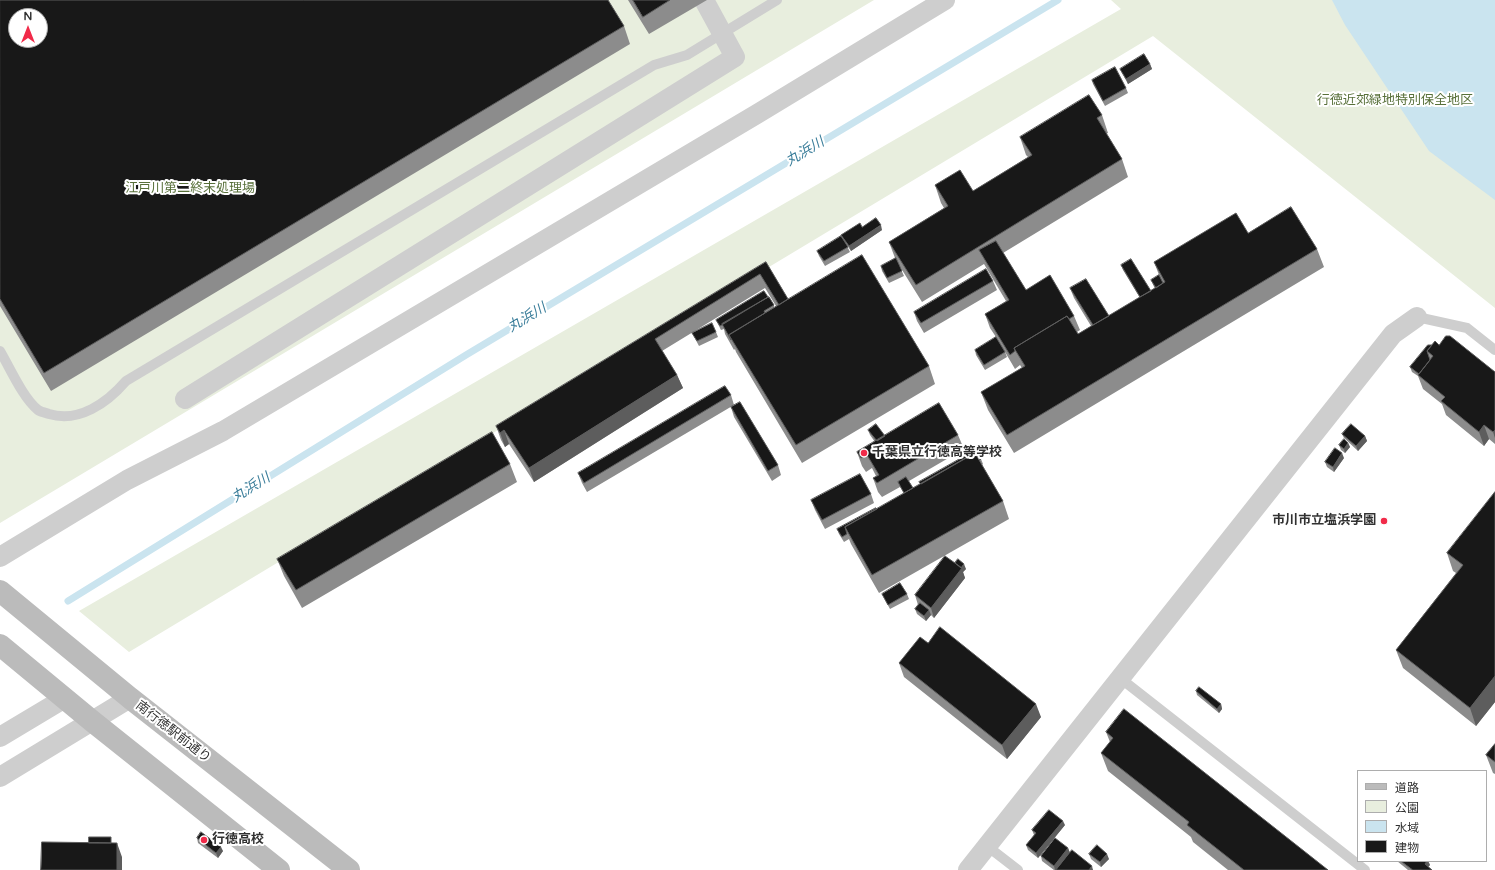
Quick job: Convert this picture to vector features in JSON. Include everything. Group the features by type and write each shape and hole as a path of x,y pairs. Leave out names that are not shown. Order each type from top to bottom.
{"street":[{"path":"185,399 735,57 704,0"},
{"path":"0,557 127,480 230,427 750,118 945,0"},
{"path":"968,870 1393,334 1417,317"},
{"name":"南行徳駅前通り","path":"6,596 130,698 348,870"},
{"path":"6,650 92,722 279,870"},
{"path":"0,737 65,698"},
{"path":"0,777 130,698"}],"lane":[{"path":"0,351 29,402 39,411 56,416 78,416 114,395 126,381 654,65 688,55 777,0"},
{"path":"1417,317 1467,328 1495,350"},
{"path":"1120,678 1365,870"},
{"path":"987,846 1018,870"}],"green space":[{"name":"江戸川第二終末処理場","path":"0,0 874,0 0,523"},
{"name":"行徳近郊緑地特別保全地区","path":"1111,0 1495,0 1495,308 1153,36 129,652 79,611 1121,9"}],"water":[{"path":"1332,0 1495,0 1495,200 1429,151 1345,25"}],"pier":[{"path":"42,583 80,614 0,661 0,609"}],"building":[{"path":"0,0 608,0 624,26 44,373 0,299"},
{"path":"633,0 670,0 643,17"},
{"path":"1144,54 1150,64 1126,79 1120,69"},
{"path":"1115,67 1126,88 1103,101 1092,80"},
{"path":"1089,95 1102,115 1097,118 1122,159 916,285 889,242 948,206 935,185 960,170 973,191 1032,155 1020,137"},
{"path":"1291,207 1317,249 1007,435 981,392 1025,366 1014,348 1067,316 1078,334 1165,282 1154,262 1236,213 1248,233"},
{"path":"876,218 881,225 849,246 841,235 860,223 862,227"},
{"path":"841,236 848,247 824,261 817,251"},
{"path":"996,241 1026,290 1050,275 1074,316 1069,319 1067,316 1014,348 1015,351 1010,355 985,314 1009,300 979,250"},
{"path":"862,255 929,366 796,445 729,335"},
{"path":"896,258 902,271 887,278 881,266"},
{"path":"1131,259 1151,291 1140,297 1121,265"},
{"path":"766,262 788,299 779,305 760,274 655,339 677,375 529,468 504,430 500,433 496,426"},
{"path":"986,269 993,281 921,323 914,312"},
{"path":"1159,275 1163,283 1156,288 1151,280"},
{"path":"1086,279 1109,316 1093,325 1070,288"},
{"path":"764,291 768,297 720,326 716,320"},
{"path":"769,297 774,305 764,311 765,313 729,335 731,340 722,324"},
{"path":"712,323 716,332 697,341 692,333"},
{"path":"1446,336 1450,336 1495,372 1495,430 1493,432 1484,425 1479,432 1441,401 1445,397 1418,375 1433,356 1427,351 1435,341 1439,345"},
{"path":"996,337 1005,352 984,365 975,350"},
{"path":"1428,345 1432,345 1427,351 1430,360 1419,374 1410,367"},
{"path":"725,386 731,395 584,483 578,473"},
{"path":"740,402 778,465 768,471 731,407"},
{"path":"939,403 958,435 877,483 873,478 879,475 867,455 861,458 857,452"},
{"path":"876,424 885,436 877,441 868,430"},
{"path":"1351,424 1365,436 1356,446 1342,434"},
{"path":"492,432 510,464 296,590 277,559"},
{"path":"1344,439 1348,443 1344,449 1339,445"},
{"path":"1335,448 1342,453 1333,467 1325,462"},
{"path":"976,450 981,459 980,460 975,453 921,484 919,482"},
{"path":"975,453 1003,501 872,575 845,527"},
{"path":"860,474 871,494 822,520 811,500"},
{"path":"906,477 913,488 904,493 898,482"},
{"path":"1495,492 1495,676 1470,708 1396,650 1463,565 1447,553"},
{"path":"876,508 877,509 845,527 847,534 842,537 837,529"},
{"path":"945,556 962,568 931,608 915,595"},
{"path":"958,559 964,564 961,568 955,563"},
{"path":"900,583 907,594 888,605 882,594"},
{"path":"920,603 929,610 924,616 915,609"},
{"path":"940,627 1036,704 1002,745 899,663 920,637 928,643"},
{"path":"1199,687 1221,704 1217,709 1196,691"},
{"path":"1124,709 1328,870 1244,870 1187,825 1189,822 1101,753 1113,738 1106,732"},
{"path":"1495,744 1495,762 1486,755"},
{"path":"1049,810 1063,821 1036,853 1026,845 1036,833 1032,830"},
{"path":"201,832 221,847 216,853 197,838"},
{"path":"89,837 111,837 111,843 89,843"},
{"path":"1055,838 1068,848 1054,866 1041,856"},
{"path":"42,842 117,843 117,870 41,870"},
{"path":"1097,845 1107,854 1100,862 1089,854"},
{"path":"1072,850 1092,866 1089,870 1056,870"},
{"path":"1402,862 1426,862 1425,864 1432,870 1413,870"}],"waterway":[{"name":"丸浜川","path":"68,601 466,355 1058,0"}],"place":[{"name":"千葉県立行徳高等学校","path":"864,453"},
{"name":"市川市立塩浜学園","path":"1384,521"},
{"name":"行徳高校","path":"204,840"}]}
